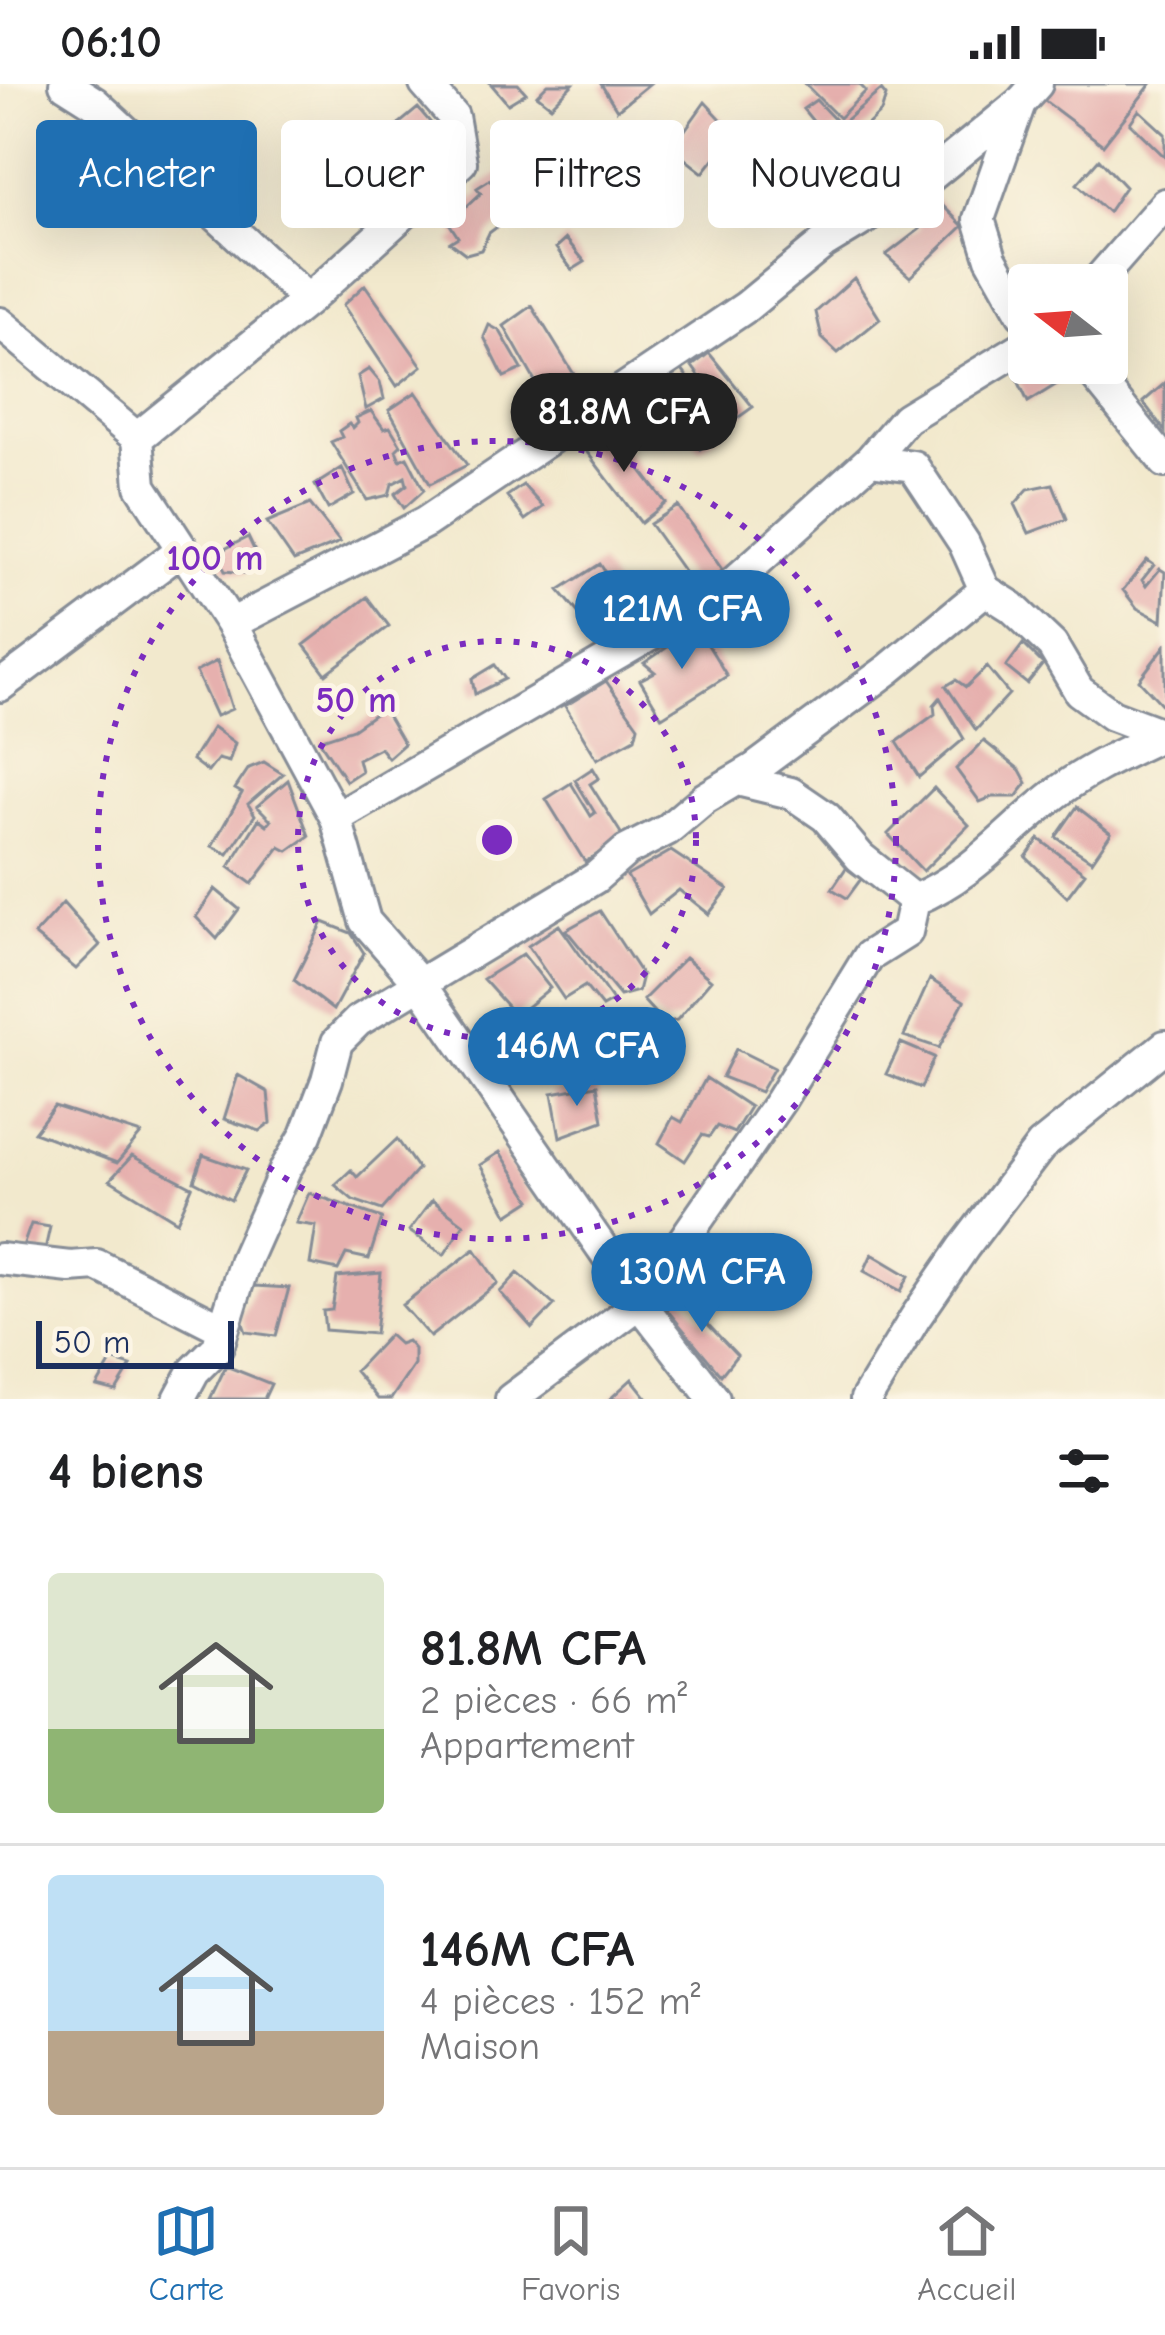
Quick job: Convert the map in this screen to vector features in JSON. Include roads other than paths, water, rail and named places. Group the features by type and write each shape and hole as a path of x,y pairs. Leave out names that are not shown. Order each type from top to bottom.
{"street":[{"path":"64,84 95,103 308,300"},
{"path":"137,438 308,300 461,162 453,116 425,84"},
{"path":"1008,288 991,258 979,219 1029,93"},
{"path":"231,624 426,522 746,307 824,243 921,184 1029,93"},
{"path":"1112,264 1165,204"},
{"path":"0,323 137,438 141,486 231,624 336,818 365,921 420,984 640,1303 715,1399"},
{"path":"336,818 721,594 870,460 906,418 1008,356"},
{"path":"1102,384 1165,462"},
{"path":"870,460 913,466 964,544 985,590 1012,607 1052,646 1078,692 1112,715 1164,735"},
{"path":"0,686 183,549"},
{"path":"179,1399 194,1371 218,1347 245,1260 327,1080 337,1042 358,1021 595,878 626,850 667,830 889,669 985,590"},
{"path":"914,900 951,884 1088,771 1164,735"},
{"path":"737,780 791,794 826,817 860,856 914,900"},
{"path":"511,1399 640,1303 780,1102 869,956 907,932 914,900"},
{"path":"866,1399 951,1265 1041,1146 1165,1046"},
{"path":"0,1258 70,1267 97,1265 223,1328"}]}
